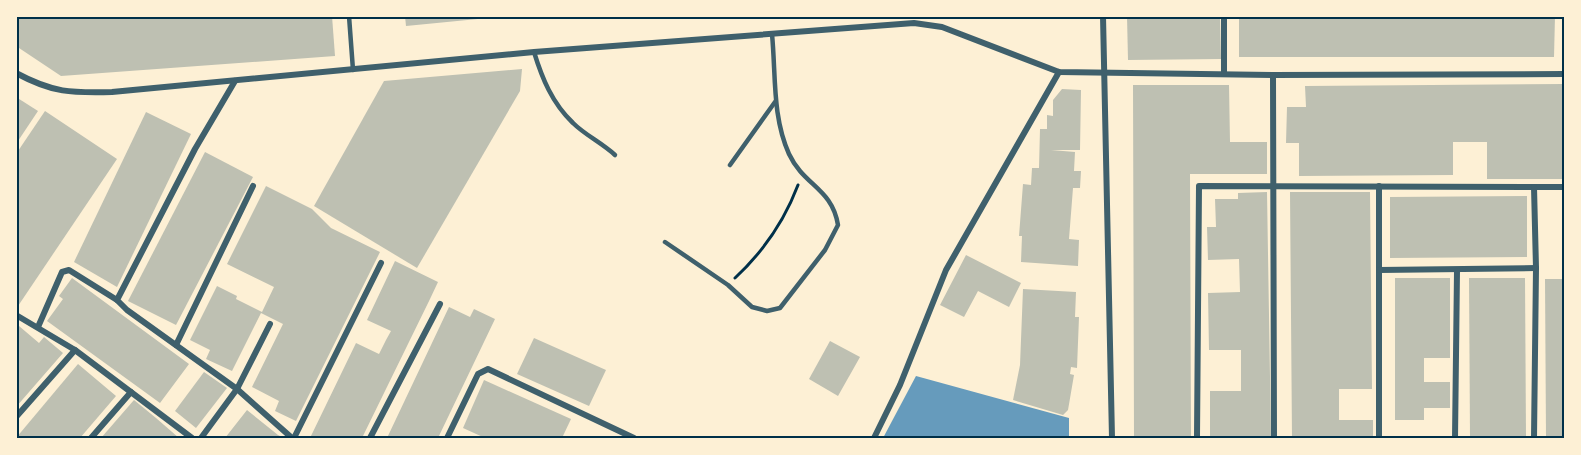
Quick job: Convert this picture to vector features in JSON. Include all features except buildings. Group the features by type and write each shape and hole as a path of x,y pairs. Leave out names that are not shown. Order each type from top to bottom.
{"street":[{"path":"1103,16 1112,438"},
{"path":"1224,16 1224,74"},
{"path":"16,73 42,87 72,93 235,81 534,52 914,23 951,30 1059,72 1273,75 1564,74"},
{"path":"874,438 900,385 946,270 1059,72"},
{"path":"1273,75 1274,438"},
{"path":"117,300 195,149 235,81"},
{"path":"176,345 253,186"},
{"path":"1197,438 1199,186 1564,187"},
{"path":"1379,186 1379,438"},
{"path":"1534,187 1536,268 1534,438"},
{"path":"38,327 62,272 69,270 117,300 237,389 293,438 381,263"},
{"path":"1379,270 1457,271 1536,268"},
{"path":"1455,438 1457,271"},
{"path":"370,438 440,304"},
{"path":"16,315 75,350 192,438"},
{"path":"201,438 237,389 270,324"},
{"path":"16,417 75,350"},
{"path":"447,438 478,374 488,369 634,438"},
{"path":"91,438 131,392"}],"lane":[{"path":"349,16 353,70"},
{"path":"665,242 728,285 752,307 767,311 780,308 825,250 838,225 836,213 829,198 801,175 789,154 775,102 772,34"},
{"path":"534,52 550,94 565,114 573,123 615,154"},
{"path":"730,165 775,102"}],"path":[{"path":"728,285 757,258 774,235 791,203 801,175"}],"water":[{"path":"916,376 1069,418 1069,438 883,438"}]}
